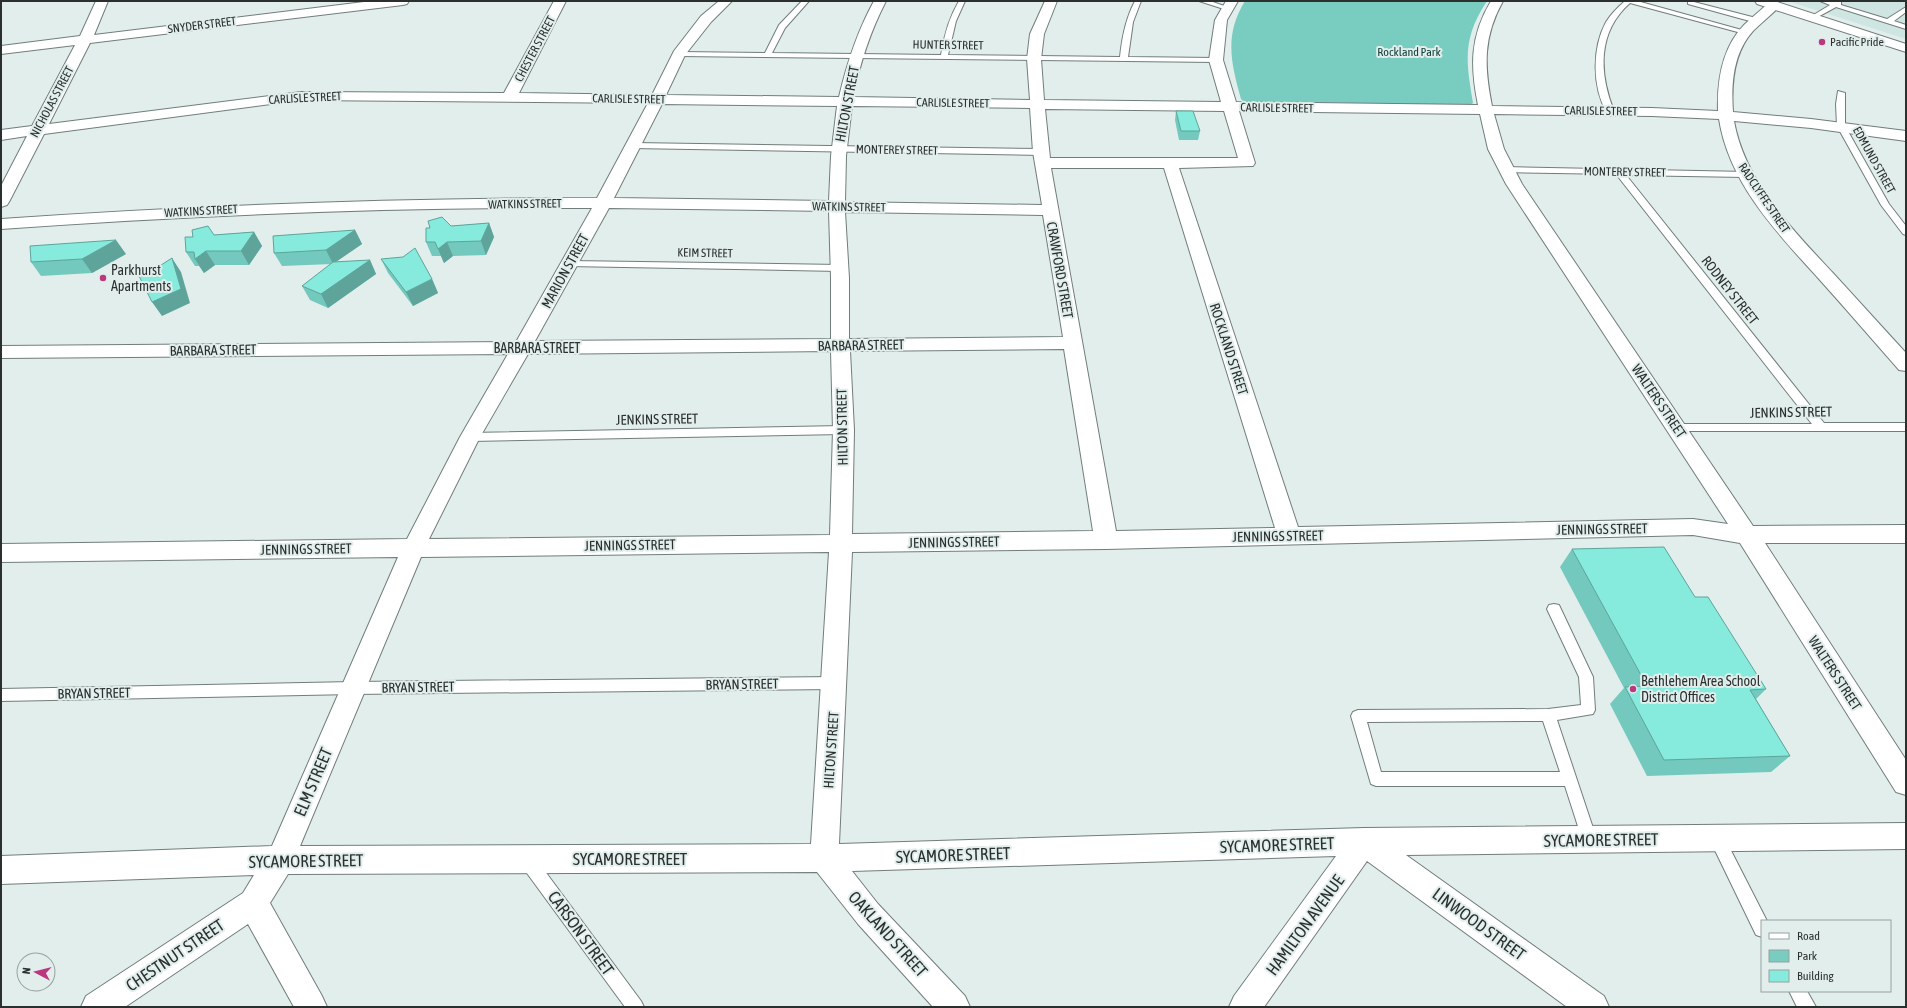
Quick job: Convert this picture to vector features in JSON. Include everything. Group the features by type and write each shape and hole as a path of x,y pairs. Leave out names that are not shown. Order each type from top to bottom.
{"street":[{"name":"NICHOLAS STREET","path":"1,202 85,39 102,1"},
{"name":"SNYDER STREET","path":"1,50 317,6 403,1"},
{"name":"CHESTER STREET","path":"509,98 560,1"},
{"name":"MARION STREET","path":"414,548 470,437 570,264 634,146 655,100 679,54 706,19 726,1"},
{"name":"HILTON STREET","path":"824,858 835,683 841,543 843,430 840,346 840,268 837,207 838,149 856,56 874,10 880,1"},
{"name":"CRAWFORD STREET","path":"1051,1 1037,34 1034,59 1036,104 1050,210 1106,540"},
{"name":"WALTERS STREET","path":"1497,1 1487,20 1478,49 1481,86 1490,131 1505,170 1576,279 1677,428 1906,783"},
{"path":"1768,3 1906,48"},
{"name":"RADCLYFFE STREET","path":"1768,3 1757,21 1745,32 1729,63 1725,114 1733,147 1745,174 1794,242 1906,365"},
{"path":"1229,4 1218,34 1216,60 1229,107"},
{"name":"CARLISLE STREET","path":"1,135 301,96 1610,111 1725,114 1841,126 1906,136"},
{"name":"MONTEREY STREET","path":"1042,157 1170,164 1247,163 1229,107"},
{"name":"ROCKLAND STREET","path":"1170,164 1289,535"},
{"name":"WATKINS STREET","path":"1,224 256,208 534,203 1050,210"},
{"name":"BARBARA STREET","path":"1,352 1072,343"},
{"name":"JENNINGS STREET","path":"1,553 1106,540 1693,527 1746,535 1906,534"},
{"name":"ELM STREET","path":"253,903 280,860 414,548"},
{"name":"SYCAMORE STREET","path":"1,870 280,860 824,858 1364,842 1906,836"},
{"name":"LINWOOD STREET","path":"1364,842 1580,1003"},
{"name":"HAMILTON AVENUE","path":"1245,1007 1364,842"},
{"name":"OAKLAND STREET","path":"824,858 941,1002"},
{"path":"253,903 311,1007"},
{"name":"CHESTNUT STREET","path":"97,1007 253,903"}],"lane":[{"path":"768,54 782,27 806,1"},
{"path":"944,57 947,35 952,18 962,1"},
{"path":"1124,59 1131,20 1138,1"},
{"path":"1202,1 1229,4"},
{"path":"1610,111 1604,98 1600,80 1599,70 1602,50 1610,22 1629,1 1745,32"},
{"path":"1823,1 1906,27"},
{"path":"1812,18 1843,1"},
{"path":"1690,3 1757,21"},
{"path":"1889,21 1906,9"},
{"name":"HUNTER STREET","path":"679,54 1216,60"},
{"name":"EDMUND STREET","path":"1841,93 1841,126 1886,205 1906,232"},
{"name":"MONTEREY STREET","path":"634,146 838,149 1042,157"},
{"name":"MONTEREY STREET","path":"1505,170 1745,174"},
{"name":"RODNEY STREET","path":"1619,172 1820,426"},
{"name":"KEIM STREET","path":"570,264 840,268"},
{"name":"JENKINS STREET","path":"1677,428 1820,426 1906,427"},
{"name":"JENKINS STREET","path":"470,437 843,430"},
{"path":"1554,609 1586,677 1588,710 1548,715 1358,716 1376,779 1570,779"},
{"name":"BRYAN STREET","path":"1,694 353,688 835,683"},
{"path":"1548,715 1589,840"},
{"path":"1717,838 1761,927"},
{"name":"CARSON STREET","path":"527,860 635,1007"},
{"path":"1798,992 1807,1007"}],"shaded area":[{"path":"1788,1 1906,1 1906,39"}],"green space":[{"name":"Rockland Park","path":"1245,1 1487,1 1473,27 1468,50 1469,75 1473,103 1470,105 1243,101 1241,99 1234,73 1231,49 1234,26 1238,13"}],"building":[{"path":"1176,111 1193,111 1200,131 1181,131"},
{"path":"442,217 451,226 489,223 481,241 447,242 438,249 435,242 426,242 426,228 430,228 428,221"},
{"path":"208,226 214,235 254,232 241,251 206,251 195,259 194,252 186,252 185,237 193,237 192,230"},
{"path":"355,230 326,250 274,253 273,236"},
{"path":"116,240 82,259 31,262 30,246"},
{"path":"415,248 432,279 406,292 381,259 403,257"},
{"path":"172,258 181,289 152,302 135,268 158,267"},
{"path":"370,260 321,294 302,286 333,262"},
{"path":"1664,547 1695,597 1708,597 1766,689 1750,690 1790,756 1664,760 1625,687 1647,686 1572,549"}],"place":[{"name":"Pacific Pride","path":"1822,42"},
{"name":"Parkhurst Apartments","path":"103,278"},
{"name":"Bethlehem Area School District Offices","path":"1633,689"}]}
